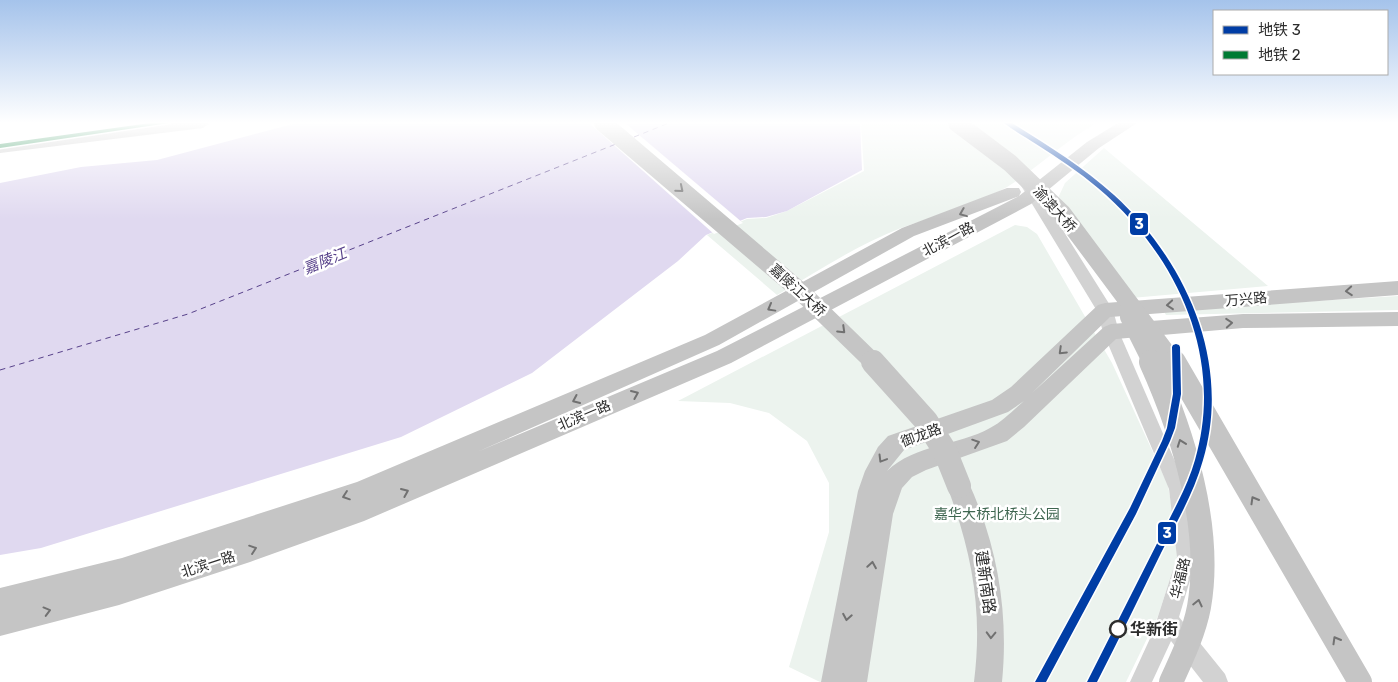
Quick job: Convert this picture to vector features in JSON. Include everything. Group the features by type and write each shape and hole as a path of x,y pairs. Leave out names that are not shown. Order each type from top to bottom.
{"main road":[{"name":"嘉陵江大桥","path":"639,155 799,290 889,378 926,421 945,451 960,486"},
{"name":"渝澳大桥","path":"999,155 1010,163 1062,213 1099,262"},
{"name":"北滨一路","path":"0,601 122,570 255,528 362,491 712,340 908,232 1026,192 1065,155"},
{"name":"北滨一路","path":"0,623 119,592 250,550 364,510 724,357 928,250 1026,192 1079,155"},
{"path":"908,232 926,238 929,243 928,250"},
{"path":"1099,262 1151,358 1188,463 1200,538 1200,597 1185,651 1171,682"},
{"path":"1099,262 1167,351 1360,682"},
{"name":"万兴路","path":"1104,320 1398,288"},
{"name":"万兴路","path":"1104,320 1244,322 1398,319"},
{"name":"御龙路","path":"835,682 870,491 875,473 885,452 896,443 1000,406 1104,320"},
{"name":"御龙路","path":"853,682 881,514 892,482 904,470 919,462 1000,434 1016,421 1104,320"},
{"name":"建新南路","path":"960,486 978,532 987,572 991,618 988,682"}],"street":[{"name":"华福路","path":"1026,192 1104,320 1178,489 1187,557 1163,635 1141,682"},
{"path":"1168,620 1217,682"}],"green space":[{"path":"863,155 1052,155 1030,172 994,194 901,228 869,242 777,295 707,235 747,219 766,218 787,211 864,171"},
{"path":"1096,155 1112,155 1268,286 1131,298 1058,198 1065,183"},
{"name":"嘉华大桥北桥头公园","path":"1015,225 1027,227 1037,234 1112,363 1168,485 1179,551 1158,616 1126,682 820,682 789,667 829,532 829,483 807,441 769,413 730,403 678,401"},
{"path":"1398,296 1398,310 1166,315 1163,310"}],"water":[{"name":"嘉陵江","path":"177,155 861,155 862,170 787,211 766,217 747,218 706,235 678,261 532,373 401,437 41,548 0,555 0,183 81,167 157,160"}],"pier":[{"path":"625,155 663,155 743,223 714,234"}],"ferry route":[{"path":"0,370 188,314 589,155"}],"metro line":[{"name":"3","path":"1057,155 1112,197 1138,223 1160,252 1179,283 1194,316 1203,350 1208,385 1207,422 1200,458 1192,482 1092,682"},
{"name":"3","path":"1040,682 1133,511 1166,441 1171,428 1177,394 1176,347"}],"place":[{"name":"华新街","path":"1118,629"}]}
